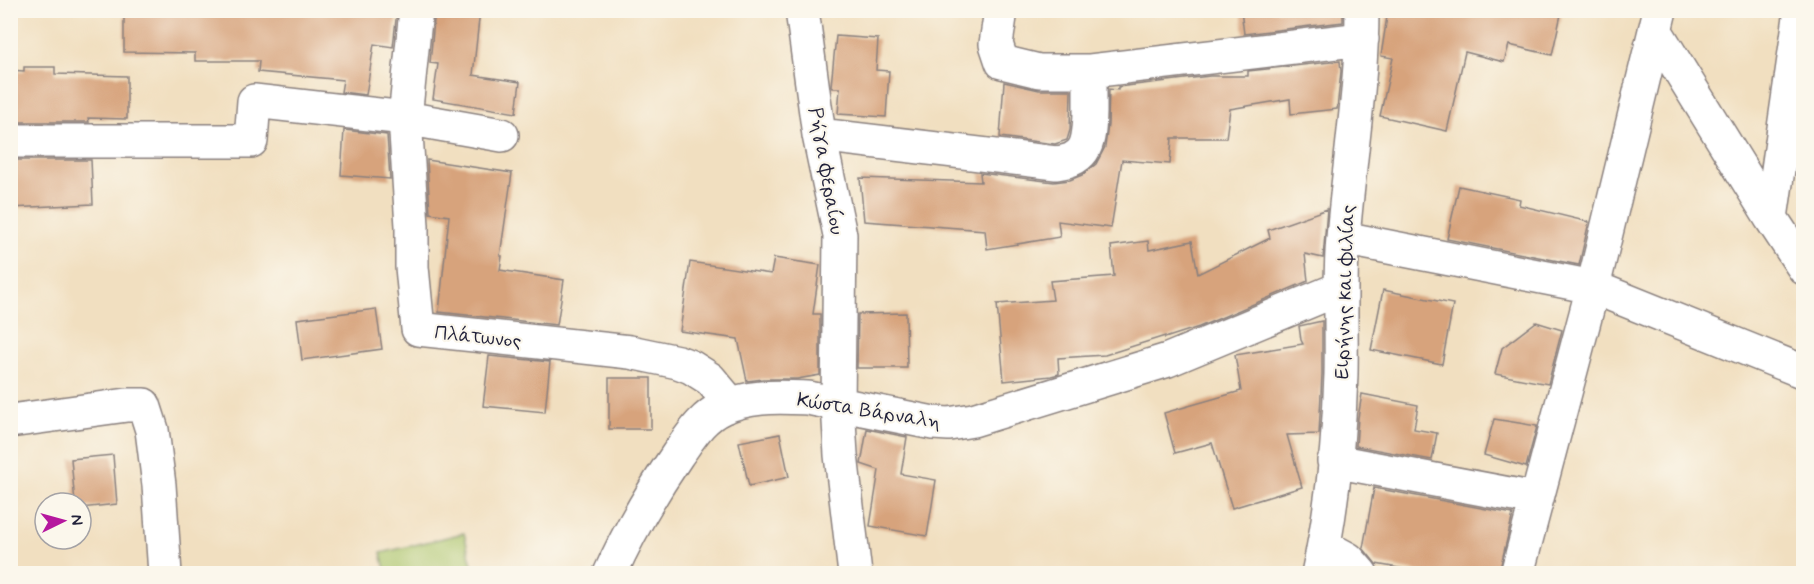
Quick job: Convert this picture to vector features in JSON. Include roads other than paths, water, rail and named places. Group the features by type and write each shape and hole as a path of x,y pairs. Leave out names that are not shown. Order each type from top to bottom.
{"street":[{"name":"Πλάτωνος","path":"416,10 405,118 412,226 412,267 418,329 630,352 668,359 700,371 718,387 731,404"},
{"name":"Ρήγα Φεραίου","path":"802,10 819,135 840,236 838,404 841,455 855,573"},
{"path":"1001,10 996,44 1002,62 1039,71 1090,71 1362,25"},
{"path":"1771,218 1801,10"},
{"path":"1657,20 1771,218 1803,268"},
{"path":"1517,573 1593,287 1657,20"},
{"name":"Ειρήνης και Φιλίας","path":"1321,560 1334,461 1341,375 1343,238 1356,129 1362,25"},
{"path":"819,135 1056,163 1068,162 1079,156 1087,146 1090,71"},
{"path":"10,141 251,141 254,101 405,118 502,135"},
{"path":"1343,238 1593,287 1803,372"},
{"name":"Κώστα Βάρναλη","path":"610,573 642,510 695,429 711,414 731,404 768,397 808,398 933,423 949,424 973,420 1168,360 1341,288"},
{"path":"10,421 127,405 144,405 152,430 165,573"},
{"path":"1334,461 1536,499"},
{"path":"1321,560 1348,559 1361,573"}]}
